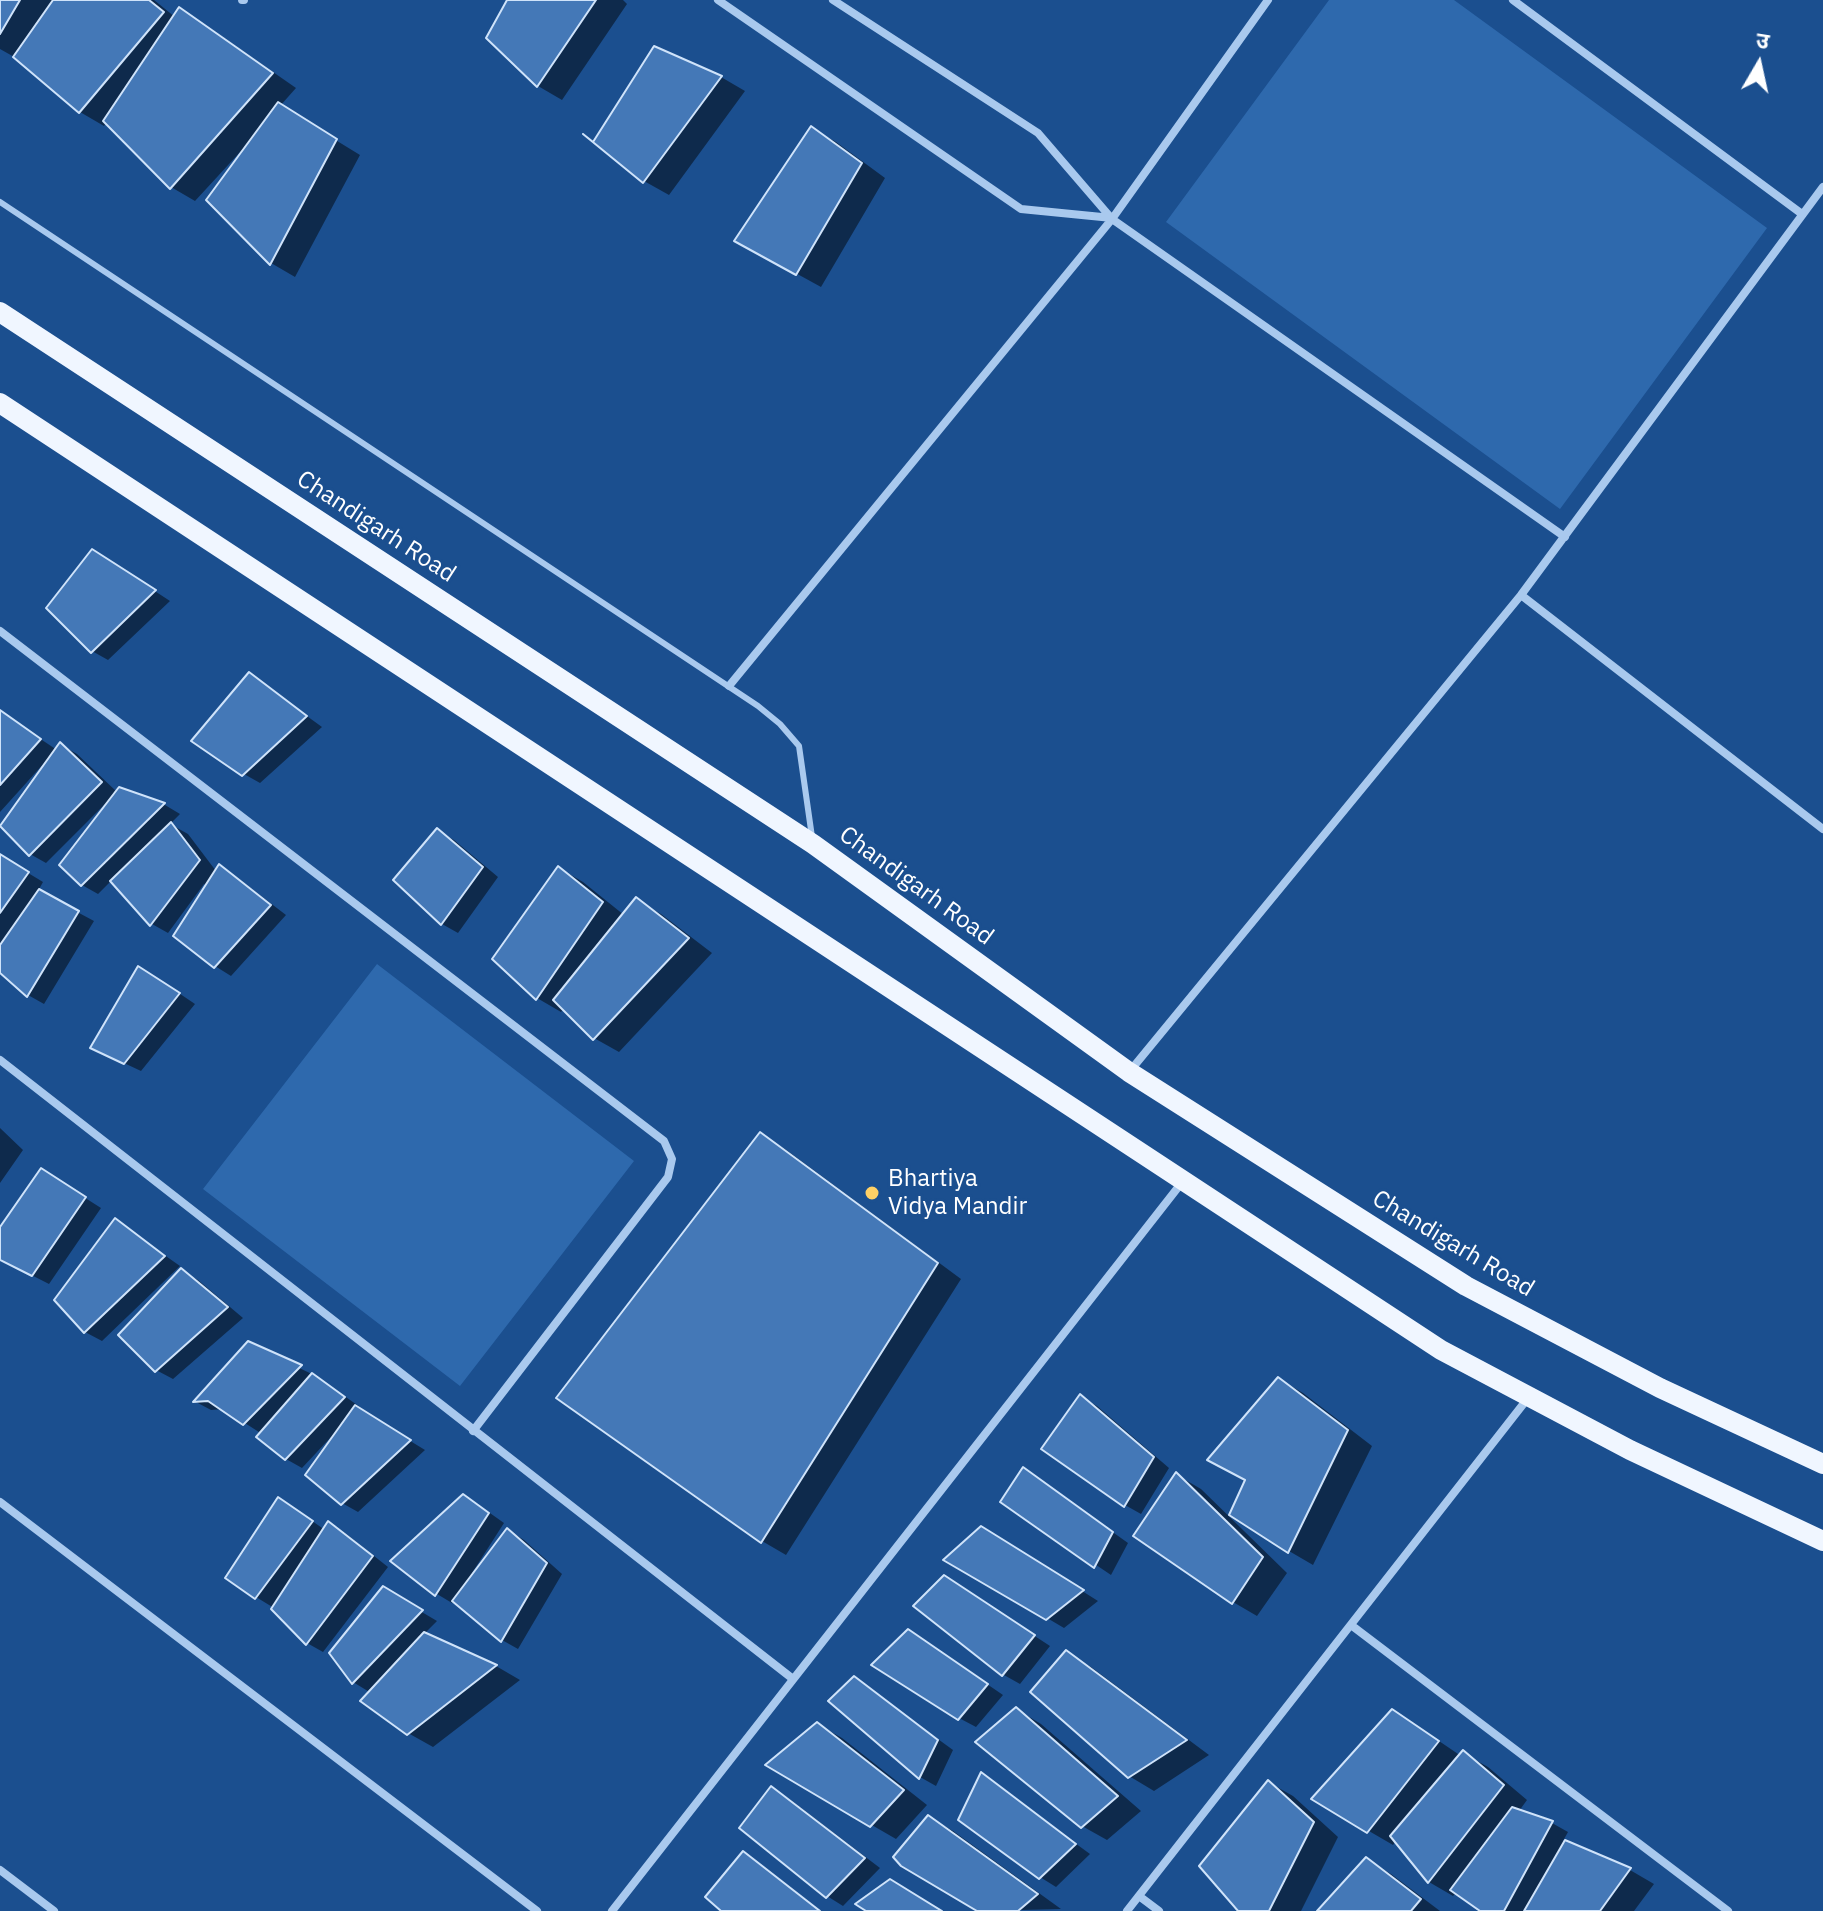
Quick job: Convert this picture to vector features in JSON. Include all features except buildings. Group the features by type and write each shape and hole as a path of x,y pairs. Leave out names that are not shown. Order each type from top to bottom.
{"main road":[{"name":"Chandigarh Road","path":"0,312 813,844 1129,1072 1466,1286 1660,1388 1823,1464"},
{"path":"0,403 1441,1350 1630,1450 1823,1541"}],"street":[{"path":"718,0 1021,209 1112,219"},
{"path":"833,0 1038,133 1112,219 1565,537"},
{"path":"729,686 1112,219 1268,0"},
{"path":"1513,0 1802,214"},
{"path":"1129,1072 1521,595 1823,187"},
{"path":"1521,595 1823,829"},
{"path":"0,631 664,1141 672,1159 668,1177 473,1431"},
{"path":"0,1060 793,1679"},
{"path":"612,1911 1183,1181"},
{"path":"1127,1911 1529,1397"},
{"path":"0,1502 537,1911"},
{"path":"1351,1625 1728,1911"},
{"path":"0,1870 54,1911"},
{"path":"1139,1896 1159,1911"}],"lane":[{"path":"0,202 729,686 780,724 799,746 813,844"}],"shaded area":[{"path":"1329,0 1454,0 1767,228 1560,509 1166,222"},
{"path":"377,964 634,1161 460,1386 203,1189"}],"place":[{"name":"Bhartiya Vidya Mandir","path":"872,1193"}]}
